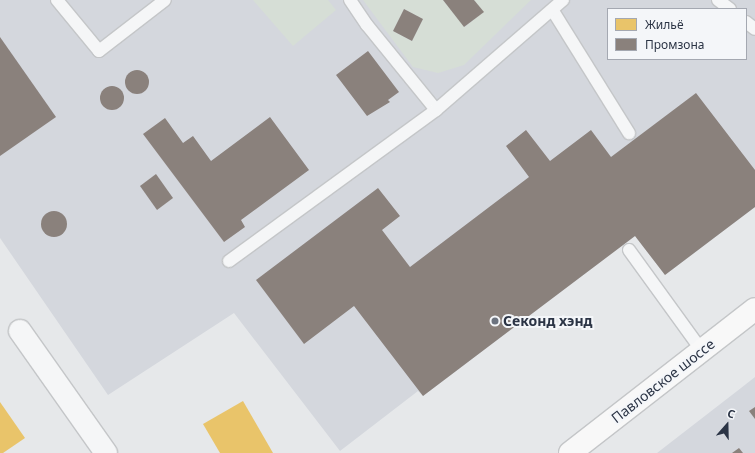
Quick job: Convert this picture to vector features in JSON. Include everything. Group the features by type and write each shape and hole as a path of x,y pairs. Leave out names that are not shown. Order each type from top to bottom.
{"main road":[{"name":"Павловское шоссе","path":"570,453 755,309"}],"street":[{"path":"20,331 106,453"}],"lane":[{"path":"57,0 99,52 165,0"},
{"path":"350,0 367,25 436,110"},
{"path":"229,261 436,110 553,11 563,0"},
{"path":"718,0 729,8"},
{"path":"553,11 629,133"},
{"path":"747,23 755,29"},
{"path":"629,250 702,351"}],"shaded area":[{"path":"0,0 755,0 755,207 665,275 635,236 423,396 418,391 340,451 234,313 108,395 0,238"},
{"path":"253,0 328,0 336,10 293,46"},
{"path":"363,0 443,0 465,27 483,12 474,0 531,0 464,65 438,73 413,67","holes":["404,9 423,19 412,41 393,31"]},
{"path":"755,377 755,453 657,453 741,388"}],"building: Жильё":[{"path":"243,401 273,453 220,453 203,424"},
{"path":"0,402 25,438 3,453 0,453"}],"building: Промзона":[{"path":"443,0 474,0 484,12 464,27"},
{"path":"404,9 423,19 412,41 393,31"},
{"path":"0,37 56,117 0,156"},
{"path":"368,51 399,92 388,100 390,102 367,116 336,75"},
{"path":"137,70 145,74 149,82 145,90 137,94 129,90 125,82 129,74"},
{"path":"112,86 120,90 124,98 120,106 112,110 104,106 100,98 104,90"},
{"path":"696,93 755,170 755,207 665,275 635,236 423,396 354,306 304,344 256,280 378,188 400,216 382,230 410,267 529,177 506,146 526,130 550,161 591,130 611,157"},
{"path":"270,117 309,170 241,220 245,227 224,242 143,134 165,118 183,143 193,136 211,161"},
{"path":"156,174 173,198 157,210 140,186"},
{"path":"54,211 64,214 67,224 64,234 54,237 44,234 41,224 44,214"},
{"path":"755,407 755,419 749,411"},
{"path":"739,448 743,453 732,453"}],"place":[{"name":"Секонд хэнд","path":"495,321"}]}
